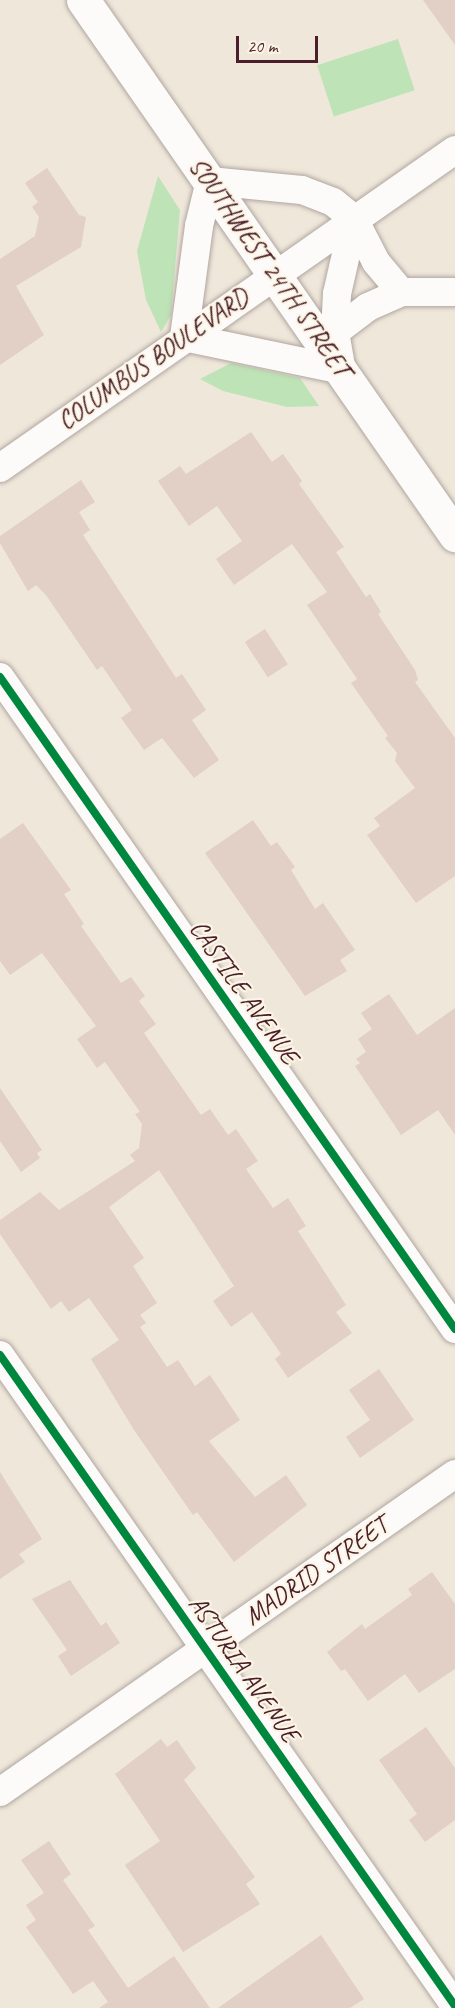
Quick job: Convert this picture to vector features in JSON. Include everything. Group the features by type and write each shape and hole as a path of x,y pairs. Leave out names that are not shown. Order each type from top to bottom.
{"street":[{"name":"SOUTHWEST 24TH STREET","path":"83,0 455,535"},
{"name":"COLUMBUS BOULEVARD","path":"0,468 274,274 455,150"},
{"path":"354,219 338,294 334,332 342,370 184,337 199,225 210,181 302,190 333,202 354,219 376,262 400,292"},
{"path":"334,332 368,307 400,292 455,292"},
{"name":"CASTILE AVENUE","path":"0,677 455,1329"},
{"name":"ASTURIA AVENUE","path":"0,1355 455,2006"},
{"name":"MADRID STREET","path":"0,1792 455,1474"}],"green space":[{"path":"398,39 415,90 334,117 317,65"},
{"path":"158,176 180,210 171,315 161,332 146,300 137,251"},
{"path":"231,363 300,378 319,406 287,407 223,391 200,379"}],"building":[{"path":"423,0 455,0 455,45"},
{"path":"47,168 79,215 86,217 81,247 16,286 44,335 0,365 0,259 35,236 39,217 32,207 38,202 25,183"},
{"path":"251,432 272,462 283,454 302,481 299,484 344,547 336,552 366,597 370,594 381,612 378,614 415,670 418,680 415,682 455,738 455,876 416,903 367,835 380,826 374,818 415,788 395,761 397,753 385,738 388,736 351,683 357,679 307,605 327,592 292,544 234,585 216,559 242,541 217,506 189,526 158,481 180,466 186,474"},
{"path":"81,480 95,502 79,512 90,530 83,535 176,678 182,674 206,710 192,720 219,760 194,778 162,738 144,750 121,718 132,710 102,666 97,670 46,595 36,585 28,591 0,543 0,536"},
{"path":"265,629 288,664 268,677 245,642"},
{"path":"253,820 271,846 277,842 295,867 291,870 315,909 323,903 355,950 340,960 347,971 305,996 205,853"},
{"path":"23,823 71,890 64,894 84,924 81,926 121,983 131,977 145,996 139,1001 156,1024 144,1033 201,1115 210,1109 228,1135 236,1129 258,1161 246,1169 273,1208 288,1198 306,1226 298,1231 346,1305 336,1312 352,1333 288,1378 275,1359 281,1354 252,1312 231,1327 213,1301 234,1286 159,1170 109,1207 144,1258 133,1266 157,1303 140,1315 146,1323 140,1327 167,1367 178,1360 195,1386 210,1375 240,1420 209,1441 255,1497 286,1475 307,1505 234,1562 197,1512 193,1515 134,1430 91,1359 119,1340 89,1298 69,1312 61,1301 51,1309 0,1234 0,1220 40,1192 59,1210 135,1161 130,1155 139,1148 142,1124 135,1114 140,1112 105,1062 97,1068 77,1039 96,1026 42,953 10,975 0,961 0,839"},
{"path":"389,994 417,1035 455,1008 455,1135 438,1110 401,1135 355,1066 360,1063 356,1059 366,1052 358,1039 372,1029 361,1013"},
{"path":"0,1088 42,1150 37,1153 40,1158 21,1172 0,1141"},
{"path":"379,1369 414,1420 360,1458 346,1437 370,1420 349,1390"},
{"path":"0,1472 42,1539 19,1554 25,1562 0,1579"},
{"path":"432,1572 455,1604 455,1669 419,1693 405,1674 368,1701 345,1669 341,1671 327,1652 362,1624 365,1629 412,1595 408,1589"},
{"path":"70,1580 101,1626 106,1622 120,1643 71,1676 58,1656 67,1650 32,1599"},
{"path":"426,1727 455,1768 455,1820 425,1842 409,1820 417,1814 379,1760"},
{"path":"161,1739 167,1747 177,1740 196,1768 184,1780 255,1877 246,1884 260,1904 183,1952 125,1865 160,1841 115,1774"},
{"path":"49,1841 71,1874 63,1880 95,1926 88,1930 128,1988 174,1956 210,2008 99,2008 108,2002 93,1981 73,1994 26,1927 36,1920 26,1905 44,1893 21,1860"},
{"path":"321,1935 364,1999 350,2008 218,2008"}],"cycle path":[{"path":"0,677 455,1329"},
{"path":"0,1355 455,2006"}]}
